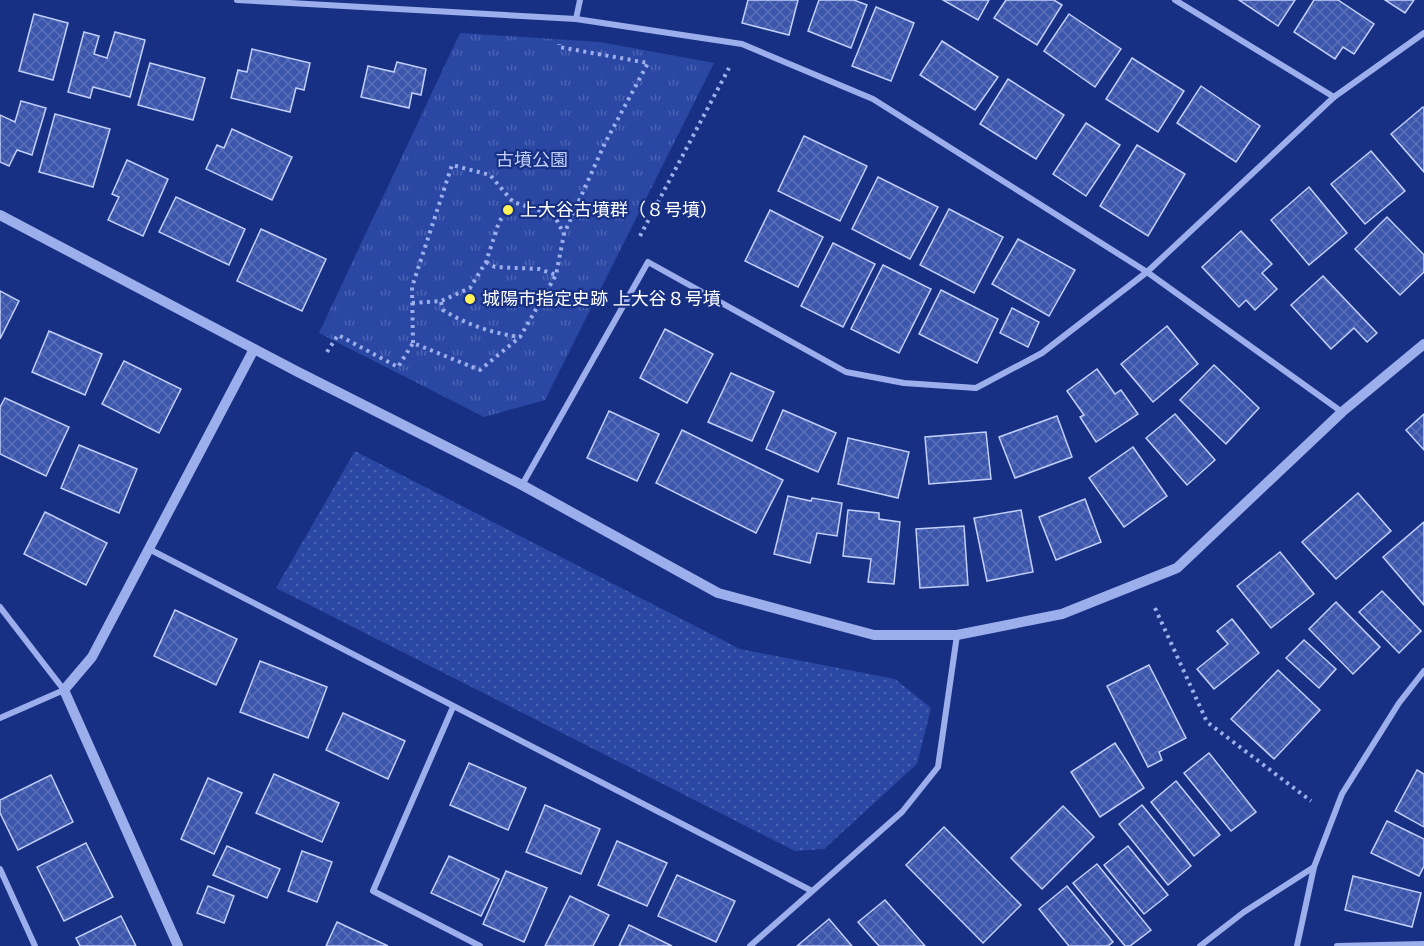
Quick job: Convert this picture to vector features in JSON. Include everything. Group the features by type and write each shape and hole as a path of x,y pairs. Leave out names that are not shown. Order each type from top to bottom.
{"street":[{"path":"237,0 576,19 742,44 873,99 1147,272 1342,412"},
{"path":"576,19 580,0"},
{"path":"1175,0 1334,97"},
{"path":"522,485 648,262 846,372 904,383 976,388 1042,353 1147,272 1334,97 1424,33"},
{"path":"0,215 254,349 522,485 718,593 874,635 957,635 1062,614 1177,568 1342,412 1424,344"},
{"path":"0,718 64,690 92,657 254,349"},
{"path":"149,549 812,891"},
{"path":"0,607 64,690 178,946"},
{"path":"750,946 902,812 938,767 957,635"},
{"path":"1297,946 1314,867 1342,794 1399,703 1424,671"},
{"path":"453,707 373,891 480,946"},
{"path":"1200,946 1244,912 1314,867"},
{"path":"0,869 35,946"},
{"path":"1337,946 1424,944"}],"path":[{"path":"648,262 639,239 742,44"},
{"path":"413,343 480,370 520,337 556,275 564,234 605,143 648,63 559,47"},
{"path":"327,352 338,335 398,367 413,343 412,287 452,165 490,176 513,202 554,215 564,234"},
{"path":"412,303 441,301 471,288 486,262 499,222 513,202"},
{"path":"486,262 495,267 539,269 556,275"},
{"path":"441,301 442,310 464,323 500,334 520,337"},
{"path":"1153,605 1207,722 1333,818"}],"green space":[{"name":"古墳公園","path":"460,33 600,42 714,63 545,400 484,417 319,333"},
{"path":"355,451 740,649 895,679 931,708 917,764 824,849 795,851 276,588"}],"building":[{"path":"748,0 798,0 789,35 742,23"},
{"path":"819,0 854,0 867,5 851,48 808,31"},
{"path":"943,0 989,0 978,20"},
{"path":"1006,0 1054,0 1062,5 1037,45 994,18"},
{"path":"1239,0 1295,0 1278,26"},
{"path":"1314,0 1338,0 1374,24 1354,54 1343,47 1335,59 1294,32"},
{"path":"1385,0 1414,0 1405,13"},
{"path":"876,7 914,23 891,81 852,66"},
{"path":"34,14 68,23 53,80 19,71"},
{"path":"1069,14 1121,49 1095,87 1044,51"},
{"path":"84,32 99,36 94,54 107,58 115,32 145,40 130,97 93,87 90,98 68,92"},
{"path":"942,41 998,77 975,110 920,75"},
{"path":"252,49 310,63 304,90 296,88 290,112 231,98 238,70 247,72"},
{"path":"1132,58 1184,91 1158,132 1106,99"},
{"path":"397,62 426,69 421,95 412,93 409,108 361,97 368,66 394,72"},
{"path":"150,63 205,78 193,120 138,105"},
{"path":"1008,79 1064,115 1036,159 980,124"},
{"path":"1201,86 1260,126 1236,162 1177,123"},
{"path":"21,101 46,108 32,155 17,150 9,166 0,162 0,115 15,122"},
{"path":"1424,108 1424,172 1391,134"},
{"path":"55,114 110,129 93,187 39,172"},
{"path":"1086,123 1120,145 1086,196 1053,174"},
{"path":"232,129 292,157 272,200 206,169 217,145 224,148"},
{"path":"804,136 867,166 840,221 778,191"},
{"path":"1137,145 1185,174 1148,236 1100,206"},
{"path":"1371,151 1405,191 1365,224 1331,184"},
{"path":"127,160 168,179 143,236 108,220 119,197 112,194"},
{"path":"878,177 938,207 910,259 852,229"},
{"path":"1309,187 1347,233 1309,265 1271,220"},
{"path":"176,197 245,229 229,265 159,232"},
{"path":"949,209 1003,237 974,293 920,265"},
{"path":"770,210 823,237 798,287 745,261"},
{"path":"1387,217 1424,255 1424,272 1400,295 1355,249"},
{"path":"261,229 326,259 302,311 237,281"},
{"path":"1241,231 1272,264 1262,273 1277,289 1255,310 1246,300 1239,307 1202,267"},
{"path":"1018,239 1075,270 1049,316 992,284"},
{"path":"833,243 875,264 843,327 801,306"},
{"path":"883,265 931,289 899,353 851,329"},
{"path":"1323,276 1377,333 1367,342 1354,328 1331,349 1291,305"},
{"path":"941,290 998,319 977,363 919,334"},
{"path":"0,291 19,301 0,339"},
{"path":"1012,308 1039,322 1028,347 1000,333"},
{"path":"1167,326 1198,364 1153,402 1121,364"},
{"path":"665,329 713,354 687,403 640,378"},
{"path":"49,331 102,354 85,395 32,372"},
{"path":"124,361 181,389 159,433 102,404"},
{"path":"1214,365 1259,408 1226,444 1180,400"},
{"path":"1097,369 1115,394 1121,390 1138,414 1096,442 1080,417 1084,415 1067,391"},
{"path":"731,373 774,392 752,441 708,422"},
{"path":"5,398 69,427 46,476 0,454 0,407"},
{"path":"783,410 836,433 818,472 766,449"},
{"path":"609,411 659,434 637,481 587,458"},
{"path":"1175,414 1215,460 1187,485 1146,438"},
{"path":"1424,414 1424,450 1406,430"},
{"path":"1057,416 1072,457 1015,478 999,437"},
{"path":"682,430 783,480 756,533 656,483"},
{"path":"986,432 991,479 929,484 925,437"},
{"path":"848,438 909,452 898,498 838,484"},
{"path":"79,445 137,469 119,513 61,488"},
{"path":"1133,447 1167,496 1124,527 1089,478"},
{"path":"1358,493 1391,531 1336,579 1302,542"},
{"path":"788,496 811,501 812,498 842,503 837,536 817,533 810,563 774,554"},
{"path":"1085,499 1101,542 1056,560 1039,517"},
{"path":"848,510 879,513 879,519 900,522 894,584 868,582 871,559 843,556"},
{"path":"1021,510 1033,572 987,581 974,518"},
{"path":"45,512 107,543 86,585 24,554"},
{"path":"1424,522 1424,605 1383,557"},
{"path":"964,526 968,585 920,588 916,529"},
{"path":"1280,552 1314,594 1271,628 1237,586"},
{"path":"1382,591 1421,631 1399,653 1359,612"},
{"path":"1336,602 1380,647 1353,674 1309,629"},
{"path":"175,610 237,639 216,685 154,656"},
{"path":"1232,619 1259,653 1214,689 1197,669 1228,644 1217,631"},
{"path":"1304,640 1336,669 1319,688 1286,658"},
{"path":"260,661 327,687 308,738 240,712"},
{"path":"1149,665 1186,738 1159,752 1162,760 1148,767 1107,686"},
{"path":"1278,670 1320,710 1274,759 1231,719"},
{"path":"343,713 405,741 388,779 326,750"},
{"path":"1115,743 1144,788 1100,817 1071,772"},
{"path":"1209,753 1256,812 1231,831 1184,773"},
{"path":"469,763 526,788 508,830 450,805"},
{"path":"1417,770 1424,774 1424,827 1395,811"},
{"path":"274,774 339,803 322,842 256,813"},
{"path":"51,775 73,822 18,850 0,813 0,800"},
{"path":"208,778 242,793 214,854 181,839"},
{"path":"1176,781 1220,835 1194,856 1151,802"},
{"path":"545,805 600,829 581,874 526,852"},
{"path":"1142,805 1191,866 1168,885 1119,824"},
{"path":"1063,806 1094,837 1042,889 1011,858"},
{"path":"1387,821 1424,839 1424,866 1419,876 1371,853"},
{"path":"944,827 1021,905 983,943 906,865"},
{"path":"617,841 667,863 647,906 598,885"},
{"path":"86,843 113,897 64,921 37,867"},
{"path":"227,846 280,869 267,898 213,875"},
{"path":"1128,846 1168,895 1144,914 1104,865"},
{"path":"302,851 332,862 317,902 288,891"},
{"path":"449,856 499,879 481,916 431,893"},
{"path":"1097,864 1151,930 1130,946 1125,946 1073,883"},
{"path":"506,871 547,888 524,942 483,924"},
{"path":"677,875 735,901 716,942 658,916"},
{"path":"1353,876 1421,893 1412,927 1345,910"},
{"path":"208,886 234,896 224,923 197,913"},
{"path":"1067,886 1113,942 1108,946 1069,946 1039,909"},
{"path":"570,896 609,915 593,946 545,946"},
{"path":"885,900 925,946 879,946 858,922"},
{"path":"121,916 136,946 80,946 76,938"},
{"path":"829,919 852,946 797,946"},
{"path":"337,922 388,946 326,946"},
{"path":"629,925 672,946 619,946"}],"place":[{"name":"上大谷古墳群（８号墳）","path":"508,210"},
{"name":"城陽市指定史跡 上大谷８号墳","path":"470,299"}]}
